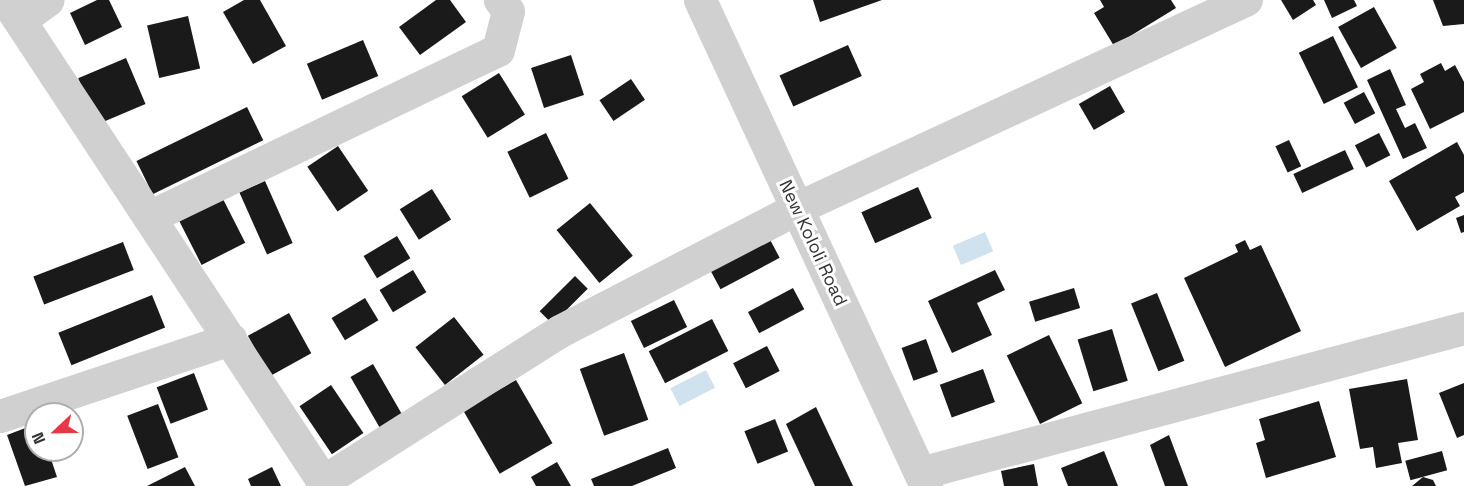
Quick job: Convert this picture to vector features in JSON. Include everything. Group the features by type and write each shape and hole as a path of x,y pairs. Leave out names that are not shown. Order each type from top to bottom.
{"street":[{"path":"48,0 13,10 324,484 560,331 797,208 1225,5"},
{"path":"149,217 498,50 508,11 500,0"},
{"name":"New Kololi Road","path":"700,0 923,480"},
{"path":"923,480 1464,328"},
{"path":"0,416 230,339"}],"water":[{"path":"985,232 993,251 961,265 953,246"},
{"path":"706,370 715,388 679,406 670,388"}],"building":[{"path":"97,0 109,0 122,27 85,45 70,13"},
{"path":"244,0 260,0 286,46 253,64 223,12"},
{"path":"436,0 450,0 466,22 420,55 399,27"},
{"path":"813,0 882,0 820,22"},
{"path":"1100,0 1171,0 1176,8 1114,46 1094,13 1104,7"},
{"path":"1281,0 1313,0 1316,5 1293,20"},
{"path":"1324,0 1354,0 1357,6 1332,18"},
{"path":"1433,0 1464,0 1464,24 1443,26"},
{"path":"1374,7 1397,48 1361,68 1338,27"},
{"path":"188,16 200,69 159,78 147,25"},
{"path":"1333,36 1358,87 1324,104 1299,53"},
{"path":"363,40 378,76 322,100 307,64"},
{"path":"848,45 862,76 793,107 779,76"},
{"path":"571,55 584,95 544,108 531,68"},
{"path":"126,58 146,104 98,124 78,78"},
{"path":"1441,63 1445,71 1455,65 1464,82 1464,112 1430,129 1411,89 1424,82 1420,74"},
{"path":"1390,69 1406,105 1396,109 1405,128 1415,123 1427,148 1403,159 1367,80"},
{"path":"499,73 525,115 488,138 462,96"},
{"path":"631,79 645,100 613,121 599,100"},
{"path":"1110,86 1125,112 1094,130 1079,104"},
{"path":"1364,92 1375,113 1355,124 1344,103"},
{"path":"247,107 263,140 153,194 136,161"},
{"path":"546,133 568,179 530,198 507,152"},
{"path":"1379,133 1390,155 1366,168 1355,145"},
{"path":"1289,140 1301,166 1288,173 1275,146"},
{"path":"1457,142 1464,155 1464,192 1455,197 1460,206 1417,231 1389,181"},
{"path":"338,146 368,191 338,211 307,167"},
{"path":"1345,150 1354,169 1302,193 1293,174"},
{"path":"265,181 293,243 267,255 239,192"},
{"path":"918,187 932,218 875,243 861,212"},
{"path":"432,189 451,220 419,240 400,209"},
{"path":"223,199 245,243 202,265 179,221"},
{"path":"590,203 633,256 599,283 557,230"},
{"path":"1464,215 1464,232 1461,233 1456,218"},
{"path":"767,234 780,258 721,289 708,265"},
{"path":"397,236 410,258 377,278 364,256"},
{"path":"1245,240 1250,250 1261,245 1301,331 1225,367 1184,278 1238,252 1235,245"},
{"path":"123,242 134,270 44,304 33,276"},
{"path":"413,270 426,292 393,312 380,290"},
{"path":"995,270 1005,290 977,303 992,335 952,353 928,301"},
{"path":"575,276 588,289 552,324 540,311"},
{"path":"793,288 804,309 759,333 748,312"},
{"path":"1074,288 1080,308 1035,322 1029,302"},
{"path":"1157,293 1184,361 1158,371 1131,303"},
{"path":"152,295 165,327 71,365 58,333"},
{"path":"365,298 378,320 345,340 332,318"},
{"path":"674,300 687,327 644,348 631,321"},
{"path":"289,313 311,353 270,376 248,336"},
{"path":"454,317 484,355 445,385 415,347"},
{"path":"712,319 728,351 665,383 649,351"},
{"path":"1112,329 1128,381 1093,391 1078,340"},
{"path":"1049,335 1082,403 1040,424 1007,356"},
{"path":"926,339 938,372 914,381 902,348"},
{"path":"767,346 780,371 746,388 733,363"},
{"path":"624,353 648,420 604,436 580,369"},
{"path":"373,364 406,421 383,434 350,377"},
{"path":"983,369 995,402 952,418 940,385"},
{"path":"194,373 208,409 171,424 157,387"},
{"path":"1407,379 1418,440 1398,443 1402,463 1376,468 1373,447 1360,449 1349,389"},
{"path":"516,380 552,443 500,474 463,410"},
{"path":"1464,383 1464,435 1457,438 1439,393"},
{"path":"331,385 363,433 332,454 299,406"},
{"path":"1319,401 1336,457 1266,478 1256,443 1265,440 1259,419"},
{"path":"158,404 178,457 148,469 127,416"},
{"path":"816,407 853,486 815,486 786,424"},
{"path":"775,419 788,451 758,464 744,431"},
{"path":"24,429 24,462 52,462 57,477 25,486 7,435"},
{"path":"1169,435 1188,486 1165,486 1150,445"},
{"path":"668,448 676,468 632,486 594,486 591,479"},
{"path":"1104,451 1118,486 1068,486 1061,468"},
{"path":"1442,451 1447,470 1410,480 1405,461"},
{"path":"557,462 571,486 536,486 531,477"},
{"path":"1034,464 1038,486 1004,486 1001,471"},
{"path":"185,467 195,486 147,486"},
{"path":"272,467 281,486 251,486 248,479"},
{"path":"1423,477 1433,480 1436,486 1412,486"}]}
